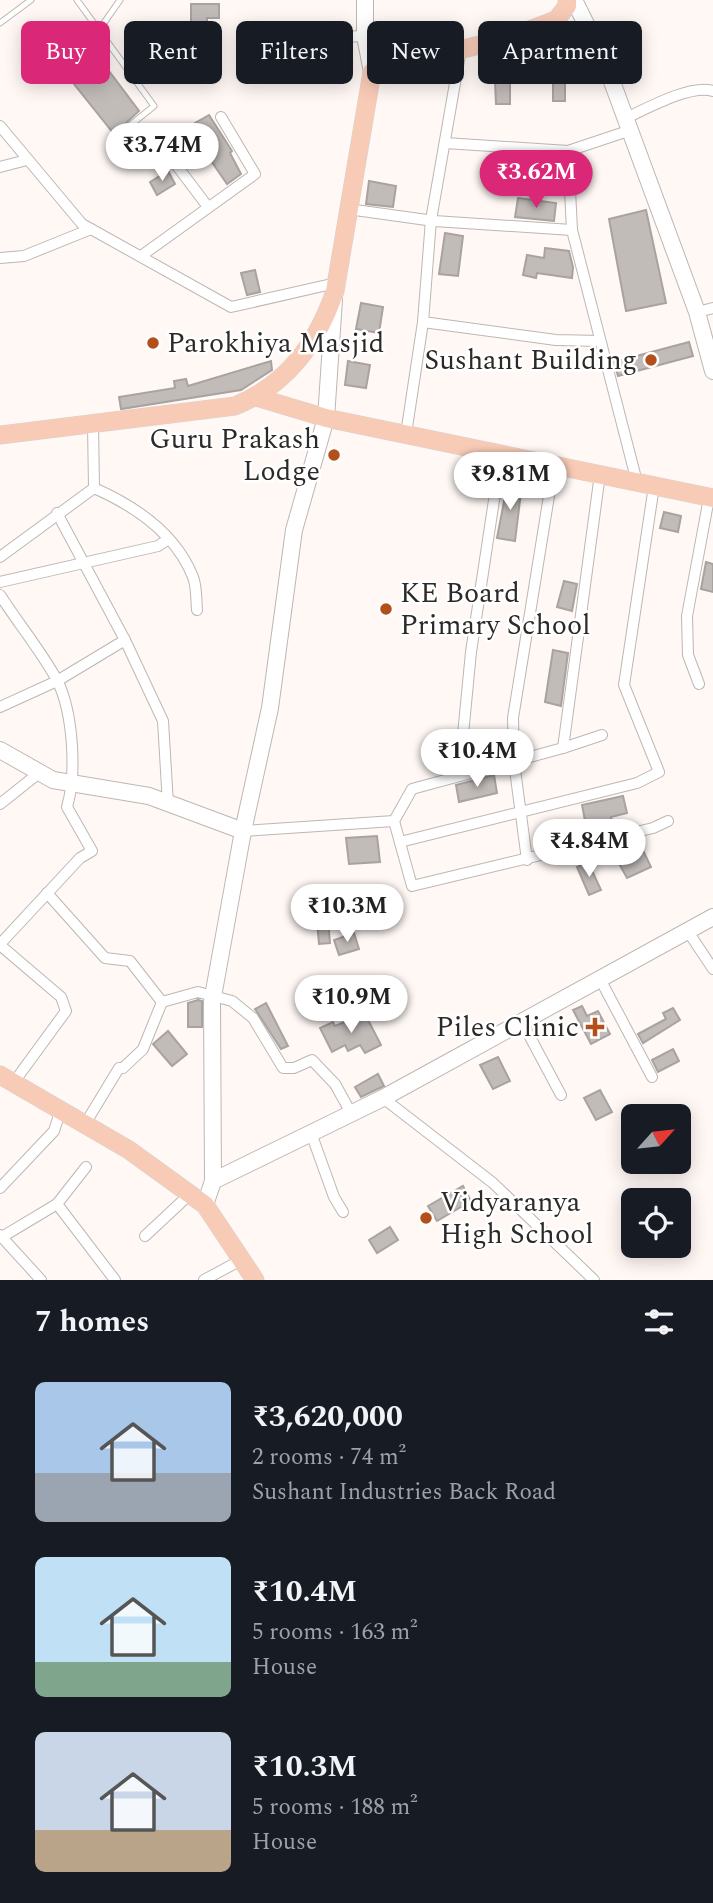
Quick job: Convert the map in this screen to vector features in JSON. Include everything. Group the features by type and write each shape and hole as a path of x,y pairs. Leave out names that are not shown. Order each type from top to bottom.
{"main road":[{"path":"464,48 556,20 568,6 567,0"},
{"path":"0,435 235,406 256,397 281,379 323,326 336,287 370,84"},
{"path":"256,397 326,418 711,498"},
{"path":"7,1079 85,1124 205,1205 255,1280"}],"street":[{"path":"365,0 367,46"},
{"path":"574,0 604,60 696,312 713,371"},
{"path":"353,36 365,36"},
{"path":"405,434 423,322 431,220 455,84"},
{"path":"445,143 568,151 626,125 656,104 703,88 713,91"},
{"path":"141,256 255,174 221,117"},
{"path":"0,126 82,224 231,307 336,287 326,418 295,530 270,708 243,831 212,997 213,1181 205,1205"},
{"path":"162,146 208,207"},
{"path":"400,842 637,783 659,772 624,685 645,484 599,341 572,230 568,151"},
{"path":"0,167 27,160"},
{"path":"348,209 431,220 572,230"},
{"path":"0,258 24,256 91,229"},
{"path":"696,312 713,308"},
{"path":"423,322 556,340 599,341"},
{"path":"93,424 94,488"},
{"path":"459,776 471,652 501,454"},
{"path":"527,860 514,762 513,718 554,465"},
{"path":"563,748 600,474"},
{"path":"0,557 94,488"},
{"path":"94,488 128,503 162,531 194,579 197,610"},
{"path":"699,684 688,655 687,616 711,498"},
{"path":"57,513 125,640 163,721 169,804"},
{"path":"0,582 158,546 167,540"},
{"path":"0,595 57,681 67,714 74,784 67,807 92,851 80,858 0,944 61,997 66,1011 7,1079"},
{"path":"0,707 57,681 125,640"},
{"path":"602,734 563,748 412,789 394,821 412,886 527,860 653,828 668,821"},
{"path":"0,750 53,780 149,796 243,831 394,821"},
{"path":"0,804 39,773"},
{"path":"47,893 104,958 130,961 162,1002"},
{"path":"213,1181 383,1098 713,917"},
{"path":"687,930 713,970"},
{"path":"600,979 652,1077"},
{"path":"162,1002 198,992 232,1001 253,1018 283,1068 295,1068 312,1060 335,1084 351,1113"},
{"path":"85,1124 119,1068 123,1069 143,1049 162,1002"},
{"path":"522,1021 561,1095"},
{"path":"383,1098 493,1183 594,1280"},
{"path":"0,1188 54,1131 61,1109"},
{"path":"311,1133 334,1197 343,1212"},
{"path":"41,1280 1,1236 57,1204 86,1167"},
{"path":"145,1236 190,1194"},
{"path":"57,1204 115,1280"},
{"path":"204,1280 243,1259"}],"lane":[{"path":"0,23 31,0"},
{"path":"77,0 92,21"},
{"path":"105,21 120,0"},
{"path":"110,45 154,106 123,131"}],"building":[{"path":"191,4 219,4 219,18 191,21"},
{"path":"110,72 139,111 114,134 74,84 110,84"},
{"path":"495,84 510,84 510,104 496,104"},
{"path":"553,84 565,84 565,101 553,101"},
{"path":"209,115 232,151 230,153 241,174 227,184 188,127"},
{"path":"168,171 175,184 157,195 150,182"},
{"path":"369,181 396,186 393,207 366,204"},
{"path":"518,198 556,203 554,221 515,217"},
{"path":"646,210 666,303 626,311 609,219"},
{"path":"445,233 463,236 458,276 439,274"},
{"path":"545,248 569,251 573,267 572,278 537,273 536,278 523,275 527,255 544,258"},
{"path":"255,270 260,292 247,295 241,273"},
{"path":"361,303 383,307 379,333 356,329"},
{"name":"Sushant Building","path":"689,342 693,356 618,376 614,362"},
{"path":"271,361 272,370 241,390 121,409 119,397 175,388 174,381 186,379 188,386"},
{"path":"348,361 370,365 366,388 345,385"},
{"path":"508,481 522,484 515,541 497,538"},
{"path":"664,512 681,516 678,532 660,528"},
{"path":"706,562 713,564 713,592 701,589"},
{"path":"564,581 577,584 572,611 557,607"},
{"path":"553,650 568,653 561,706 545,702"},
{"path":"494,775 497,793 459,802 456,785"},
{"path":"623,796 627,813 611,817 613,829 588,836 582,805"},
{"path":"377,836 380,862 349,864 346,838"},
{"path":"638,840 651,867 627,878 611,849 622,844 624,847"},
{"path":"588,862 601,890 589,895 577,867"},
{"path":"328,920 330,943 319,944 317,921"},
{"path":"354,933 359,949 339,955 334,940"},
{"path":"202,1001 202,1027 188,1027 188,1003"},
{"path":"266,1003 288,1046 281,1049 255,1009"},
{"path":"582,1006 587,1016 598,1011 610,1034 591,1044 573,1010"},
{"path":"673,1008 680,1020 643,1043 638,1034 666,1019 663,1013"},
{"path":"365,1014 381,1045 365,1053 360,1045 348,1051 345,1045 332,1052 320,1028 333,1022 335,1026 347,1021 348,1023"},
{"path":"168,1031 187,1054 172,1066 153,1044"},
{"path":"673,1049 679,1061 658,1072 652,1060"},
{"path":"498,1057 510,1081 493,1089 480,1065"},
{"path":"378,1074 384,1086 361,1097 355,1087"},
{"path":"600,1090 612,1112 596,1120 584,1098"},
{"path":"463,1186 471,1201 437,1221 428,1206"},
{"path":"390,1227 398,1240 377,1253 369,1240"}],"place":[{"name":"Parokhiya Masjid","path":"153,343"},
{"name":"Sushant Building","path":"651,360"},
{"name":"Guru Prakash Lodge","path":"334,455"},
{"name":"KE Board Primary School","path":"386,609"},
{"name":"Piles Clinic","path":"595,1027"},
{"name":"Vidyaranya High School","path":"426,1218"}]}
